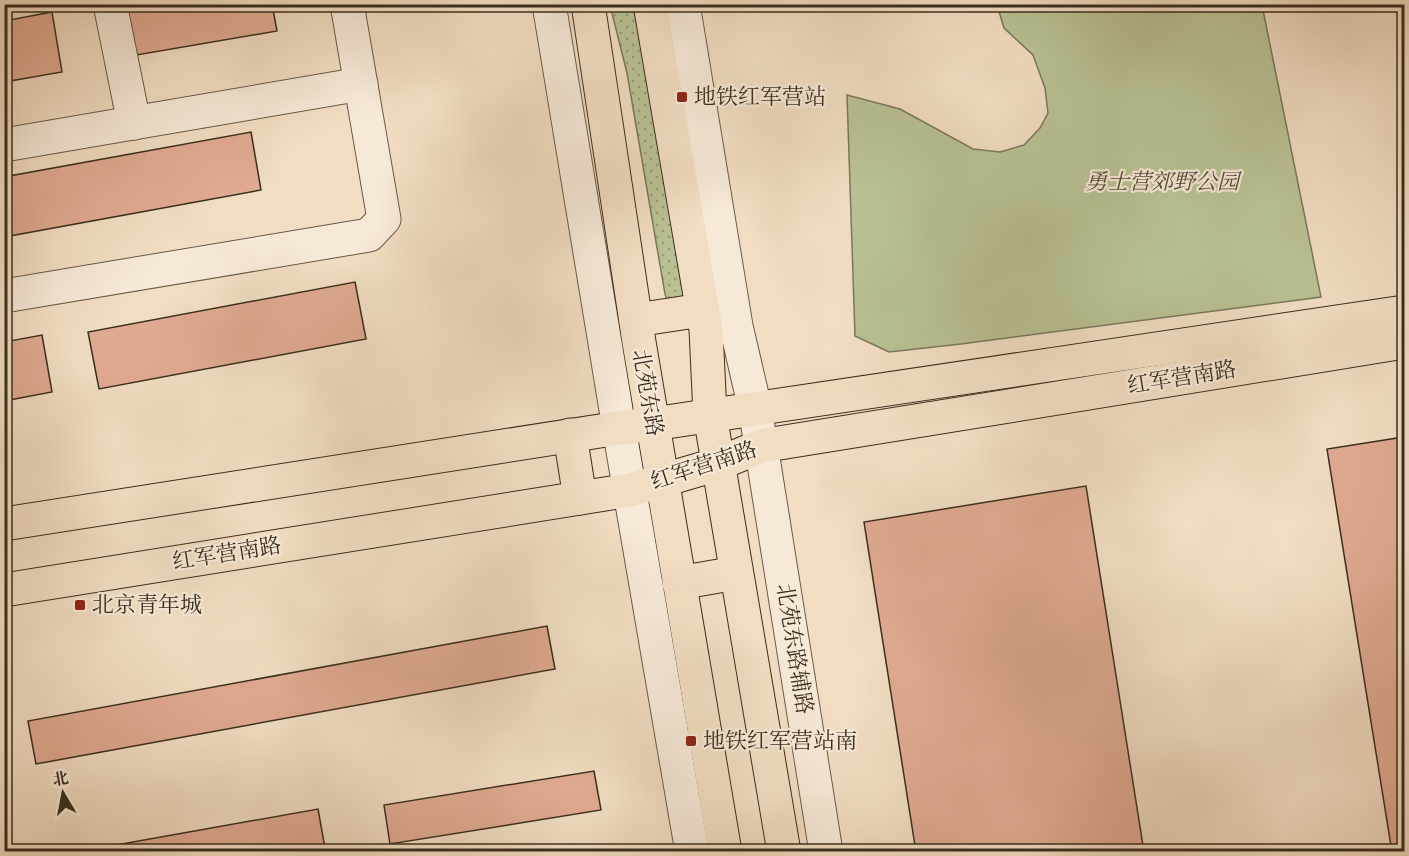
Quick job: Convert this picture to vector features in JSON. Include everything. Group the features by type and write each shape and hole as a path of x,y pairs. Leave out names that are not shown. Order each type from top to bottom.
{"main road":[{"name":"北苑东路","path":"588,4 636,320 725,852"},
{"path":"650,4 706,330 710,415 784,852"},
{"path":"636,320 702,310"},
{"name":"红军营南路","path":"4,524 570,435 1404,312"},
{"name":"红军营南路","path":"4,590 630,490 718,464 761,446 1404,342"},
{"path":"570,435 580,498"},
{"path":"680,583 736,573"}],"street":[{"path":"110,4 134,123"},
{"path":"4,296 369,236 384,219 348,4"},
{"path":"549,4 692,852"},
{"name":"北苑东路辅路","path":"683,4 736,326 755,408 826,852"},
{"path":"4,145 361,84"}],"green space":[{"path":"610,5 638,5 686,297 667,300 665,294 627,73"},
{"name":"勇士营郊野公园","path":"997,5 1262,5 1321,297 889,352 855,336 847,95 900,109 973,149 1000,152 1024,145 1040,128 1048,113 1045,88 1033,55 1004,28"}],"building":[{"path":"116,4 272,4 277,31 125,57"},
{"path":"52,12 62,72 4,82 4,21"},
{"path":"251,132 261,190 4,237 4,177"},
{"path":"355,282 366,339 99,389 88,332"},
{"path":"42,335 52,392 4,401 4,342"},
{"path":"1404,437 1404,852 1392,852 1327,449"},
{"path":"1086,486 1144,852 916,852 864,522"},
{"path":"547,626 555,669 36,764 28,721"},
{"path":"594,771 601,810 390,844 384,805"},
{"path":"318,809 325,848 308,852 77,852"},
{"path":"33,845 34,852 4,852 4,850"}],"place":[{"name":"地铁红军营站","path":"682,97"},
{"name":"北京青年城","path":"80,605"},
{"name":"地铁红军营站南","path":"691,741"}]}
